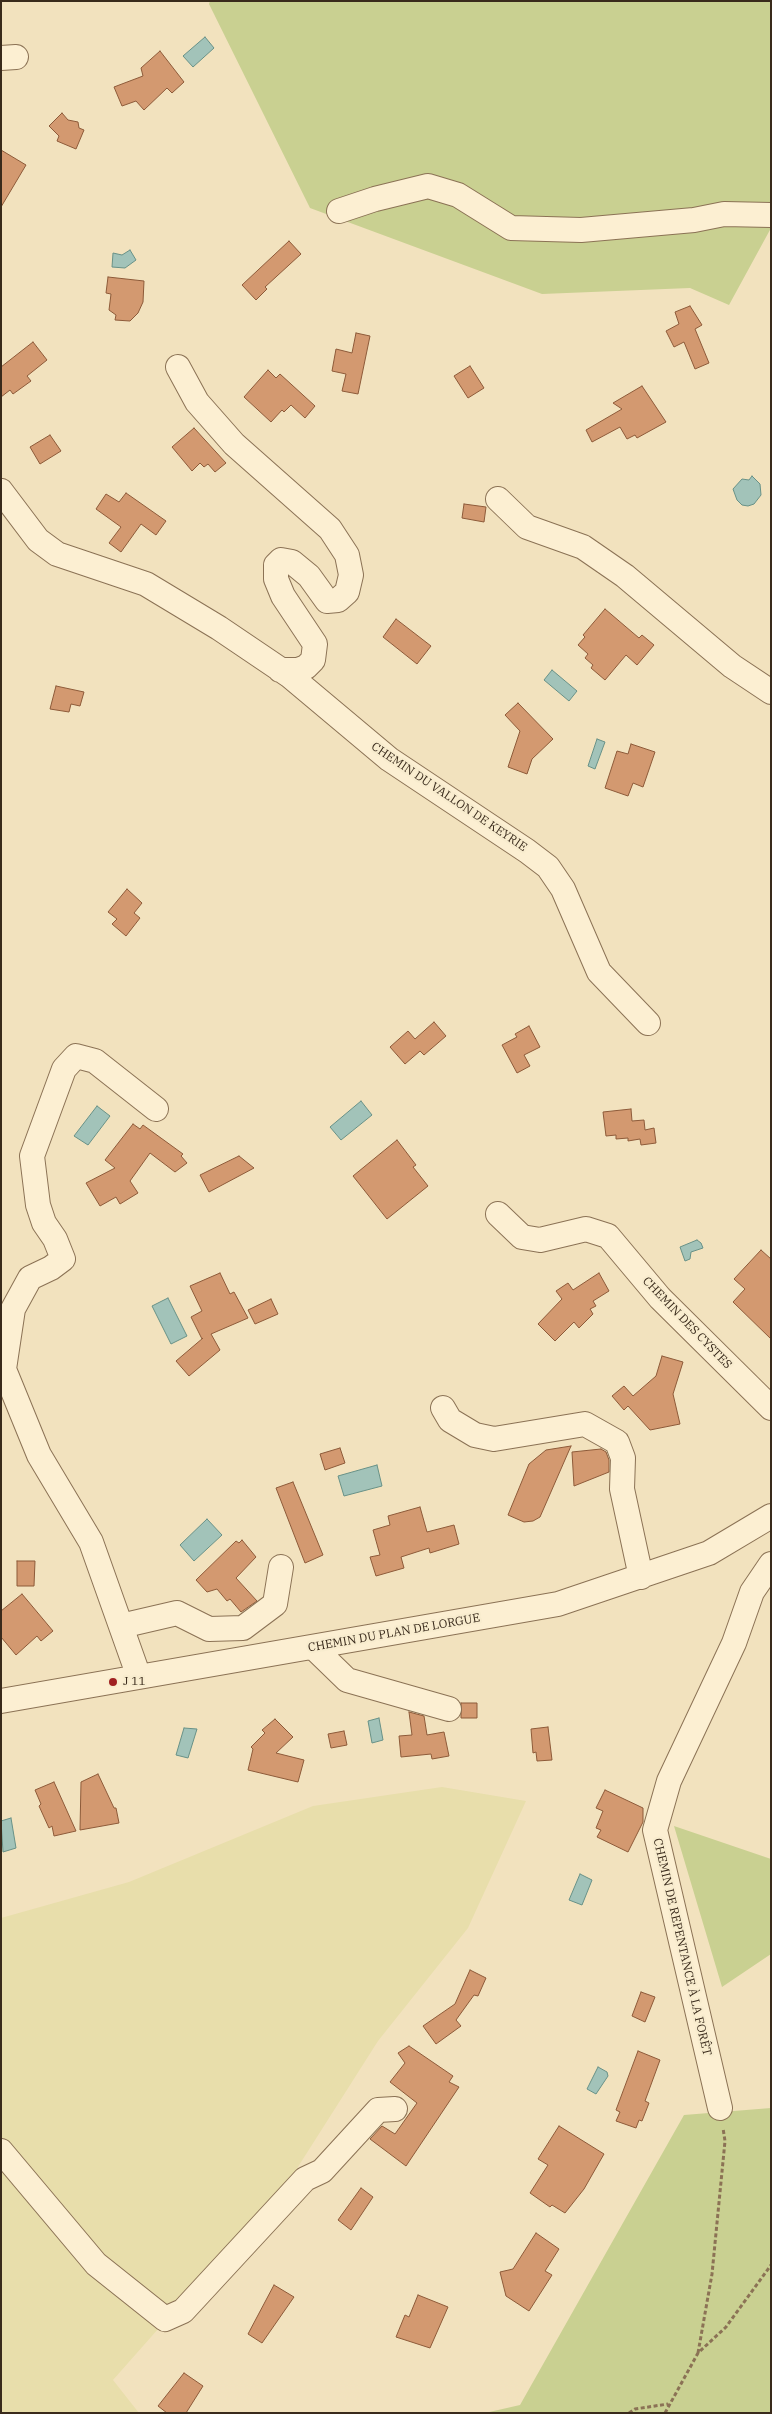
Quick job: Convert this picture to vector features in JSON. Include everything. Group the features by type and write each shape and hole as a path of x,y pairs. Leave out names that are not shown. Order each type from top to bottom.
{"street":[{"path":"339,211 375,199 428,186 458,195 511,228 581,230 694,220 724,214 771,215"},
{"path":"178,367 197,402 234,444 330,530 347,555 351,575 347,592 338,600 327,602 309,576 292,562 281,560 276,565 276,579 283,596 315,644 313,660 306,666 298,670 280,670"},
{"name":"CHEMIN DU VALLON DE KEYRIE","path":"1,492 38,540 57,554 146,584 280,670 389,759 548,867 563,889 599,972 648,1023"},
{"path":"498,499 527,527 583,547 625,576 732,666 771,692"},
{"path":"139,1677 91,1542 39,1455 3,1365 13,1309 30,1278 51,1268 63,1259 44,1223 38,1205 32,1156 64,1069 76,1056 96,1061 156,1108"},
{"name":"CHEMIN DES CYSTES","path":"498,1214 522,1237 540,1240 586,1228 608,1236 660,1298 771,1408"},
{"path":"443,1408 450,1420 475,1435 494,1439 585,1424 617,1442 623,1458 622,1489 641,1577"},
{"name":"CHEMIN DU PLAN DE LORGUE","path":"1,1701 558,1604 709,1552 771,1516"},
{"name":"CHEMIN DE REPENTANCE À LA FORÊT","path":"720,2108 654,1830 668,1781 734,1643 752,1592 771,1564"},
{"path":"121,1626 177,1613 210,1629 243,1628 275,1604 281,1567"},
{"path":"313,1647 348,1680 449,1709"},
{"path":"1,2151 96,2264 165,2319 183,2311 305,2179 322,2171 378,2110 395,2109"}],"path":[{"path":"698,2353 712,2274 725,2141 720,2108"},
{"path":"665,2413 668,2404 698,2353 726,2327 771,2265"},
{"path":"629,2413 635,2409 668,2404"}],"shaded area":[{"path":"442,1787 526,1801 468,1928 378,2041 289,2181 113,2380 139,2413 1,2413 1,1918 129,1882 313,1806"}],"green space":[{"path":"210,1 771,1 771,228 729,305 690,288 542,294 310,208 209,4"},
{"path":"674,1826 771,1859 771,1954 722,1987"},
{"path":"771,2108 771,2413 485,2413 520,2405 684,2115"}],"water":[{"path":"205,37 214,48 193,67 183,56"},
{"path":"130,250 136,260 125,268 112,267 113,253 122,255"},
{"path":"752,476 760,484 761,495 754,504 742,505 737,500 733,489 742,479 749,480"},
{"path":"552,670 577,691 569,701 544,680"},
{"path":"597,739 605,742 595,769 588,766"},
{"path":"361,1101 372,1115 341,1140 330,1127"},
{"path":"97,1106 110,1116 88,1145 74,1136"},
{"path":"697,1240 703,1248 691,1252 690,1259 685,1261 680,1247"},
{"path":"168,1298 187,1336 171,1344 152,1306"},
{"path":"377,1465 382,1486 344,1496 338,1476"},
{"path":"207,1519 222,1535 194,1561 180,1545"},
{"path":"379,1718 383,1740 372,1743 368,1721"},
{"path":"184,1728 197,1729 188,1758 176,1755"},
{"path":"11,1818 16,1848 3,1852 1,1821"},
{"path":"580,1874 592,1880 582,1905 569,1900"},
{"path":"598,2067 607,2072 608,2076 596,2094 587,2089"}],"building":[{"path":"160,51 184,82 172,93 167,88 144,110 136,101 122,106 114,87 143,76 141,68"},
{"path":"62,113 68,120 78,122 79,128 84,130 76,149 57,141 59,136 49,126"},
{"path":"1,150 26,165 1,207"},
{"path":"289,241 301,254 265,287 267,289 256,300 242,285"},
{"path":"108,277 144,281 143,302 138,313 130,321 115,320 116,315 109,310 111,294 106,293"},
{"path":"690,306 702,325 695,329 709,363 695,369 684,342 674,347 666,331 679,324 675,312"},
{"path":"356,333 370,336 358,394 342,391 346,374 332,371 336,349 352,353"},
{"path":"33,342 47,360 27,376 31,381 13,394 10,390 1,397 1,367"},
{"path":"470,366 484,388 468,398 454,376"},
{"path":"268,370 276,378 280,374 315,406 305,418 291,405 284,412 282,410 271,422 244,397"},
{"path":"642,386 666,422 637,438 635,435 627,439 620,427 592,442 586,430 622,409 613,403"},
{"path":"194,428 226,463 215,472 208,464 204,467 200,463 192,471 172,447"},
{"path":"50,435 61,451 40,464 30,447"},
{"path":"126,493 166,521 156,535 141,524 121,552 109,543 121,527 96,509 106,494 119,502"},
{"path":"464,504 486,507 484,522 462,518"},
{"path":"605,609 639,638 642,635 654,645 637,665 626,655 605,680 591,668 593,665 585,658 588,654 578,645 585,637 583,635"},
{"path":"396,619 431,646 417,664 383,637"},
{"path":"56,686 84,692 80,706 71,704 69,712 50,709"},
{"path":"518,703 553,739 532,759 527,774 508,767 520,731 505,715"},
{"path":"631,744 655,752 643,787 633,783 628,796 605,788 617,751 628,754"},
{"path":"127,889 142,903 134,913 140,918 126,936 112,924 117,919 108,912"},
{"path":"434,1022 446,1036 424,1055 420,1051 405,1064 390,1047 408,1031 415,1039"},
{"path":"529,1026 540,1047 524,1055 530,1066 517,1073 502,1045 517,1037 515,1034"},
{"path":"631,1109 632,1121 644,1120 645,1130 654,1128 656,1143 641,1145 640,1139 628,1141 628,1138 616,1139 616,1135 606,1136 603,1112"},
{"path":"133,1124 140,1129 143,1125 183,1154 181,1156 187,1163 175,1172 150,1153 130,1181 138,1193 120,1204 116,1197 100,1206 86,1183 115,1168 105,1160"},
{"path":"397,1140 416,1165 413,1167 428,1186 387,1219 353,1176"},
{"path":"239,1156 254,1168 209,1192 200,1175"},
{"path":"761,1250 771,1259 771,1339 733,1302 745,1289 734,1279"},
{"path":"220,1273 230,1294 234,1292 248,1318 211,1334 220,1350 189,1376 176,1361 202,1339 191,1317 202,1311 190,1286"},
{"path":"599,1273 609,1291 593,1301 596,1306 590,1309 593,1314 579,1328 574,1322 555,1341 538,1324 562,1299 556,1291 568,1283 573,1290"},
{"path":"271,1299 278,1314 255,1324 248,1310"},
{"path":"662,1356 683,1362 673,1394 680,1424 650,1430 628,1406 624,1410 612,1396 624,1386 633,1396 656,1376"},
{"path":"571,1446 540,1517 533,1521 524,1522 508,1515 529,1464 546,1450"},
{"path":"340,1448 345,1463 325,1470 320,1454"},
{"path":"601,1449 606,1452 609,1460 609,1472 574,1486 572,1452"},
{"path":"293,1482 323,1555 305,1563 276,1488"},
{"path":"420,1507 427,1532 454,1525 459,1544 430,1553 429,1548 401,1557 404,1568 376,1576 370,1557 380,1555 373,1530 390,1525 388,1516"},
{"path":"242,1540 256,1557 236,1578 257,1601 241,1612 230,1599 227,1601 217,1589 207,1592 196,1580 236,1541 239,1543"},
{"path":"17,1561 35,1561 34,1586 17,1586"},
{"path":"22,1594 53,1631 41,1641 37,1636 16,1655 1,1637 1,1611"},
{"path":"461,1703 477,1703 477,1718 461,1718"},
{"path":"409,1712 424,1716 427,1735 444,1732 449,1756 432,1759 431,1754 401,1757 399,1736 412,1735"},
{"path":"275,1719 293,1737 276,1753 304,1760 298,1782 248,1770 253,1749 251,1747 265,1733 262,1730"},
{"path":"548,1727 552,1760 537,1761 536,1752 533,1753 531,1729"},
{"path":"344,1731 347,1745 331,1748 328,1734"},
{"path":"98,1774 114,1808 116,1808 119,1823 80,1830 81,1782"},
{"path":"54,1782 76,1831 54,1836 52,1826 49,1828 39,1806 41,1804 35,1790"},
{"path":"605,1790 643,1808 643,1822 628,1852 597,1837 601,1830 596,1828 603,1811 596,1808"},
{"path":"470,1970 486,1978 478,1996 474,1995 456,2020 461,2026 436,2044 423,2026 455,2004"},
{"path":"641,1992 655,1997 645,2022 632,2016"},
{"path":"409,2046 453,2076 449,2082 459,2087 406,2166 370,2139 382,2126 395,2134 417,2103 390,2082 405,2063 398,2053"},
{"path":"638,2051 660,2060 645,2101 649,2103 642,2121 639,2120 636,2128 616,2121 620,2112 616,2110"},
{"path":"559,2126 604,2154 584,2189 565,2213 552,2205 550,2207 530,2193 548,2165 538,2159"},
{"path":"361,2188 373,2197 351,2230 338,2220"},
{"path":"536,2233 559,2249 545,2271 552,2275 529,2311 506,2296 500,2272 513,2269"},
{"path":"274,2285 294,2297 262,2343 248,2334"},
{"path":"418,2295 448,2307 430,2348 396,2337 405,2315 409,2317"},
{"path":"184,2373 203,2386 186,2413 167,2413 158,2406"}],"place":[{"name":"J 11","path":"113,1682"}]}
